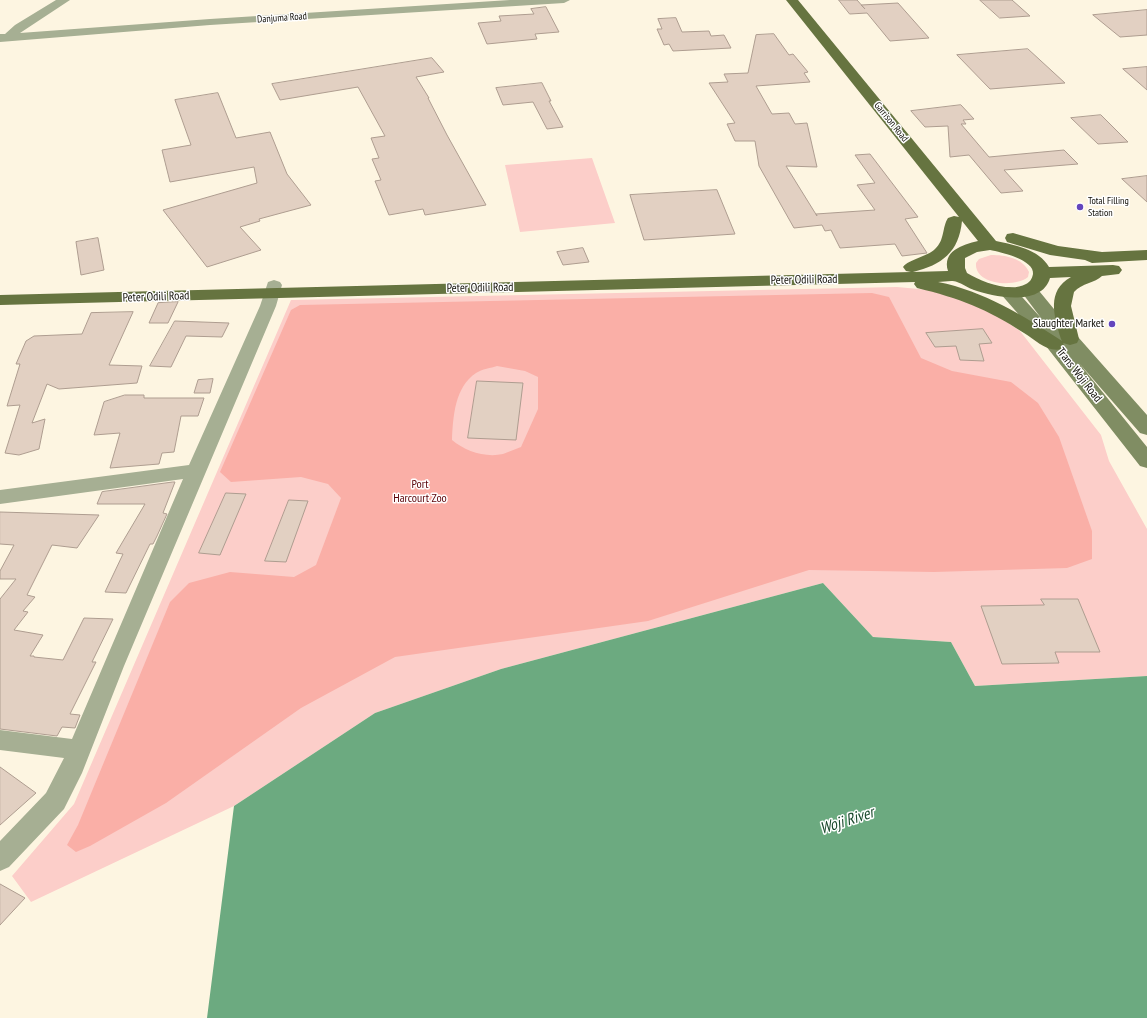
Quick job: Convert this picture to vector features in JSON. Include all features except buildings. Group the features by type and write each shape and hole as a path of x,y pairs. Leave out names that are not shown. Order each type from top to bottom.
{"main road":[{"name":"Garrison Road","path":"777,0 809,43 959,217 990,246"},
{"name":"Garrison Road","path":"792,0 959,217 972,248"},
{"path":"912,267 938,256 945,250 953,235 959,217 1029,244 1107,264"},
{"path":"990,246 1010,249 1022,253 1039,267 1041,280 1029,290 1008,292 983,288 958,271 955,260 960,253 972,248 990,246"},
{"path":"887,278 927,285 964,295 990,305 1062,342 1063,316 1061,304 1063,295 1069,286 1076,280 1107,264 1147,255"},
{"path":"1039,267 1107,264 1147,268"},
{"name":"Peter Odili Road","path":"0,300 912,267 958,271"},
{"name":"Peter Odili Road","path":"0,293 887,278 958,271"},
{"name":"Trans Woji Road","path":"1029,290 1062,342 1147,461"},
{"name":"Trans Woji Road","path":"1008,292 1062,342 1147,428"}],"street":[{"path":"4,38 19,27 64,0"},
{"name":"Danjuma Road","path":"4,38 210,22 564,0"},
{"path":"0,859 55,801 70,773 196,471 268,306 273,289"},
{"path":"0,497 196,471"},
{"path":"0,740 80,750"}],"green space":[{"path":"592,158 615,223 520,232 505,165"},
{"path":"991,255 1018,260 1029,272 1028,277 1014,283 1005,283 988,280 981,276 977,270 976,263 979,259"},
{"name":"Port Harcourt Zoo","path":"897,287 930,290 978,305 1020,331 1101,435 1109,461 1147,529 1147,676 975,686 951,642 873,637 823,583 501,669 375,713 234,806 31,902 12,876 74,804 291,300"},
{"name":"Port Harcourt Zoo","path":"872,293 889,297 921,358 952,371 1011,382 1038,403 1059,437 1092,531 1092,559 1067,568 934,572 809,570 648,621 395,657 301,708 166,803 90,846 76,852 67,845 78,825 170,602 189,583 230,572 294,577 316,565 341,498 328,484 301,477 231,482 220,472 291,310 300,305","holes":["497,366 525,371 538,377 538,409 521,447 503,454 489,455 476,453 452,440 456,403 459,394 469,379 478,372"]}],"water":[{"name":"Woji River","path":"823,583 873,637 951,642 975,686 1147,676 1147,1018 207,1018 234,806 375,713 501,669"}],"place":[{"name":"Total Filling Station","path":"1080,207"},
{"name":"Slaughter Market","path":"1112,324"}]}
